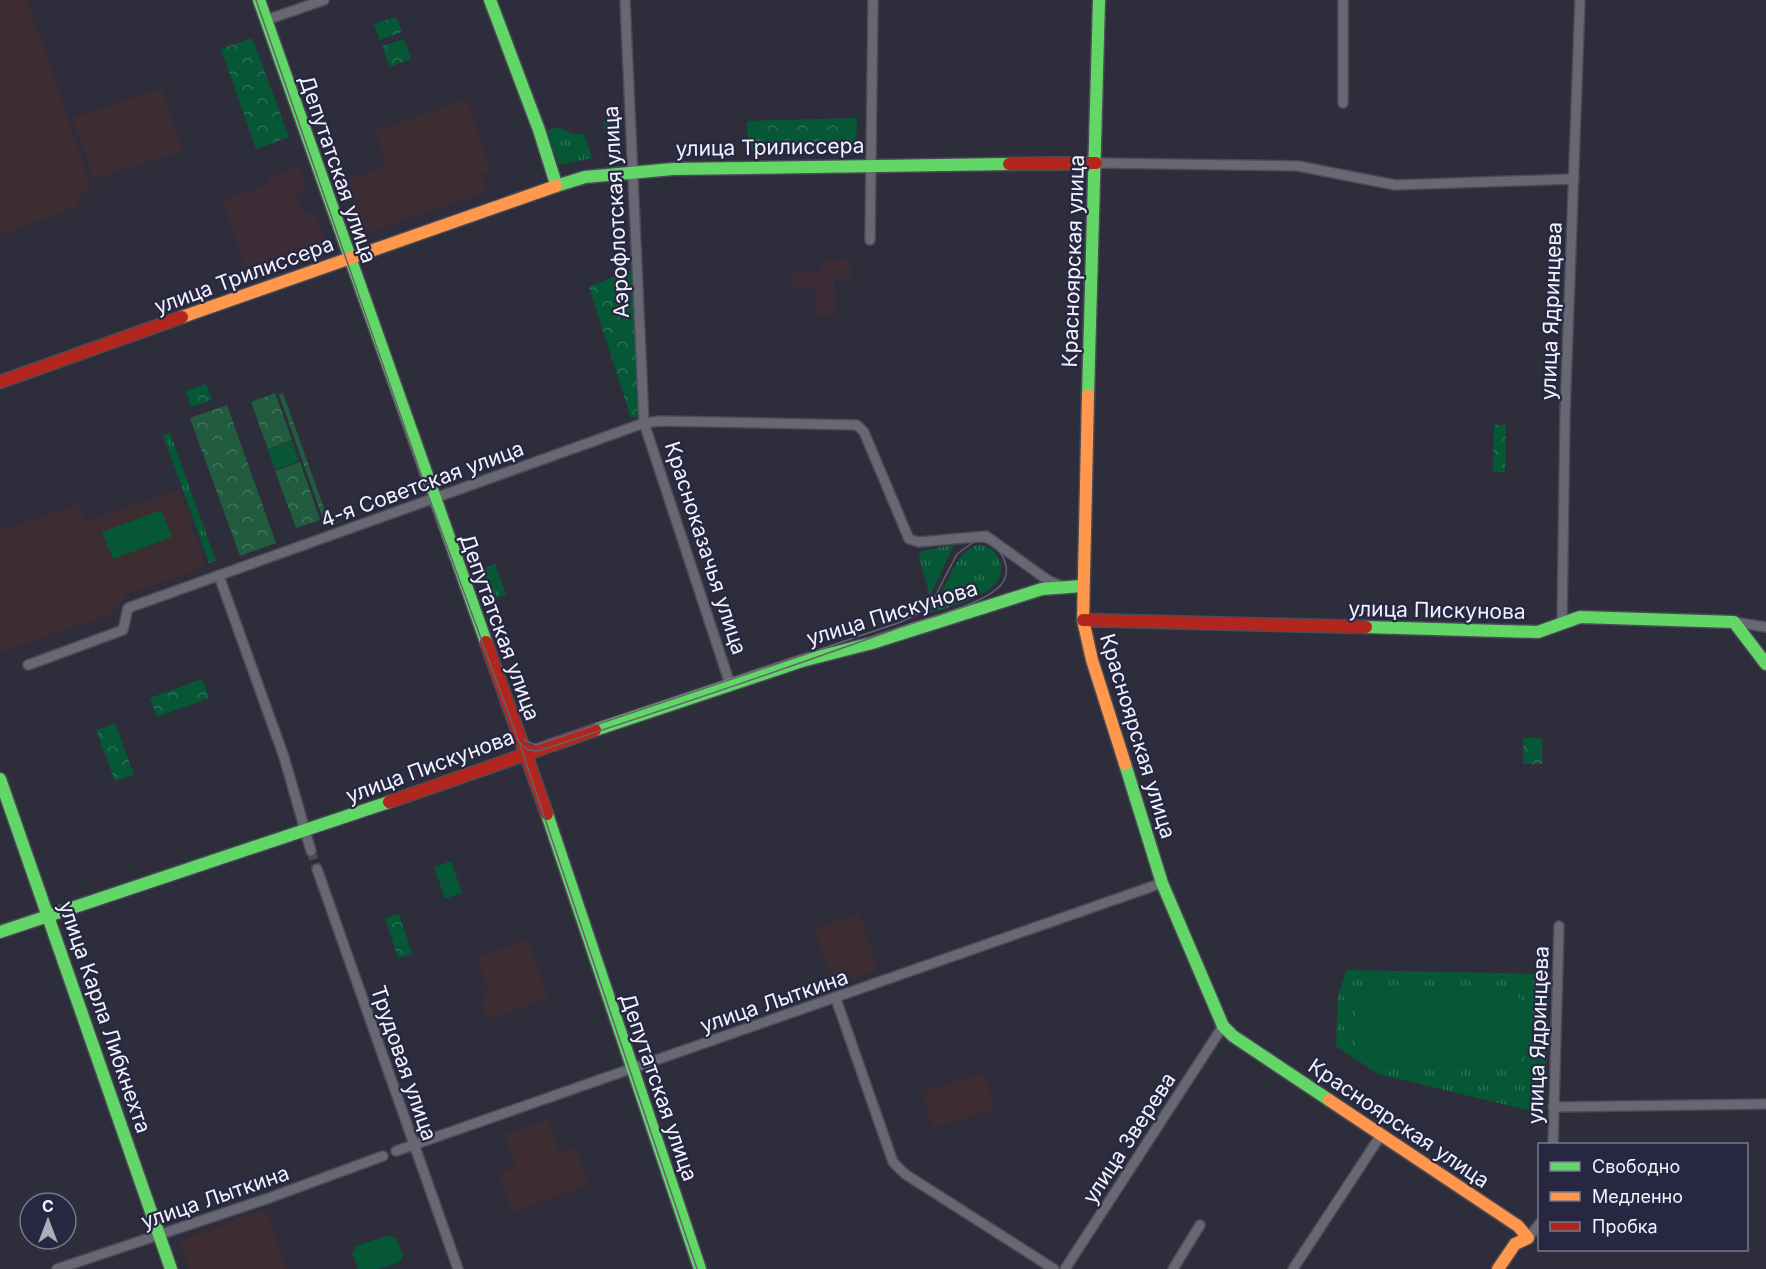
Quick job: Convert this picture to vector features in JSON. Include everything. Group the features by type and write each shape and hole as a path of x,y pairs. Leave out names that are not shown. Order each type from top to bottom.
{"street":[{"name":"Депутатская улица","path":"259,0 433,499 526,753 700,1269"},
{"path":"266,20 324,0"},
{"path":"490,0 539,130 556,184"},
{"name":"Аэрофлотская улица","path":"625,0 644,423"},
{"path":"870,240 873,0"},
{"name":"Красноярская улица","path":"1098,0 1096,163 1082,586 1083,621 1092,660 1162,883 1223,1026 1233,1036 1518,1226 1528,1238"},
{"path":"1343,0 1343,104"},
{"name":"улица Ядринцева","path":"1562,624 1580,0"},
{"name":"улица Трилиссера","path":"0,382 556,184 632,171 872,164 1096,163 1298,166 1395,185 1574,179"},
{"name":"4-я Советская улица","path":"28,665 123,630 128,608 644,423 751,422 857,425 864,432 909,539 919,542 986,536 1049,581 1061,586"},
{"name":"Красноказачья улица","path":"644,423 730,684"},
{"path":"219,576 284,757 310,851"},
{"name":"улица Пискунова","path":"0,932 306,831 730,684 802,661 872,644 1014,597 1061,586 1082,586"},
{"name":"улица Пискунова","path":"1083,621 1538,632 1580,617 1734,622"},
{"path":"1734,622 1766,627"},
{"path":"1734,622 1766,664"},
{"name":"улица Карла Либкнехта","path":"0,780 171,1269"},
{"name":"Трудовая улица","path":"317,869 458,1269"},
{"name":"улица Лыткина","path":"396,1151 836,999 1162,883"},
{"name":"улица Ядринцева","path":"1553,1143 1559,926"},
{"path":"836,999 893,1162 905,1174 1053,1269"},
{"name":"улица Зверева","path":"1065,1269 1223,1026"},
{"path":"1553,1107 1766,1104"},
{"path":"1293,1269 1381,1135"},
{"name":"улица Лыткина","path":"57,1269 160,1236 383,1156"},
{"path":"1498,1269 1515,1244 1528,1238 1538,1224"},
{"path":"1173,1269 1200,1225"}],"shaded area":[{"path":"0,0 27,0 90,182 76,207 0,236"},
{"path":"162,88 183,151 93,180 72,118"},
{"path":"467,99 491,170 481,174 487,192 362,235 344,181 386,166 375,131"},
{"path":"300,167 307,188 296,192 304,214 314,211 327,246 247,273 222,200 268,184 270,176"},
{"path":"850,259 851,279 834,280 835,316 817,317 816,288 793,289 793,272 821,272 821,260"},
{"path":"179,489 206,567 128,594 109,615 0,652 0,530 79,504 86,521"},
{"path":"860,913 878,970 833,985 815,928"},
{"path":"527,939 548,999 487,1020 481,1003 488,988 477,957"},
{"path":"984,1073 995,1109 933,1128 921,1092"},
{"path":"548,1119 560,1152 575,1147 589,1185 512,1212 499,1173 516,1167 504,1134"},
{"path":"265,1209 287,1269 189,1269 179,1241"}],"green space":[{"path":"396,17 402,32 379,40 374,24"},
{"path":"252,38 289,137 256,149 221,49"},
{"path":"404,39 411,59 390,67 382,46"},
{"path":"618,109 620,154 613,156 603,123"},
{"path":"857,118 856,147 749,150 747,121"},
{"path":"558,127 573,134 584,134 592,158 559,165 547,131"},
{"path":"631,270 639,416 631,418 589,287"},
{"path":"206,384 212,400 191,407 186,391"},
{"path":"275,393 292,440 268,449 251,402"},
{"path":"283,393 327,517 323,519 279,395"},
{"path":"227,405 276,543 240,556 190,418"},
{"path":"1494,425 1506,425 1505,472 1493,472"},
{"path":"170,433 216,561 209,563 163,435"},
{"path":"292,441 299,461 275,470 268,449"},
{"path":"300,462 320,520 296,528 275,471"},
{"path":"161,510 172,537 113,559 102,532"},
{"path":"954,545 930,596 919,557 921,551"},
{"path":"979,545 992,550 999,558 1001,573 996,583 975,598 926,614 939,597 962,555 970,548"},
{"path":"495,564 506,595 493,599 482,569"},
{"path":"202,679 209,698 157,717 150,698"},
{"path":"115,723 134,775 115,781 96,730"},
{"path":"1523,738 1542,738 1542,764 1523,764"},
{"path":"451,861 462,893 445,899 434,867"},
{"path":"399,914 412,954 398,958 385,918"},
{"path":"1346,970 1549,974 1545,1114 1378,1074 1336,1046 1338,997"},
{"path":"1385,986 1508,989 1516,995 1527,1011 1532,1031 1528,1050 1522,1059 1506,1069 1383,1066 1359,1050 1353,1028 1357,1009 1362,1001 1376,989"},
{"path":"389,1235 396,1238 403,1254 400,1262 378,1269 358,1269 352,1253 356,1246"}],"tunnel":[{"path":"311,851 317,869"}],"tram line":[{"path":"256,0 430,500 519,742 697,1269"},
{"path":"519,742 528,750 538,751 955,610 981,599 1000,586 1006,575 1003,557 991,543 975,541 957,554 929,608 901,622 536,745 524,740"}],"traffic: fast":[{"path":"259,0 486,642"},
{"path":"490,0 539,130 556,184"},
{"path":"1088,395 1099,0"},
{"path":"556,186 585,177 673,169 1009,164"},
{"path":"595,730 802,661 872,643 1042,589 1082,586"},
{"path":"1366,627 1538,632 1580,617 1734,622 1766,664"},
{"path":"1125,764 1162,883 1223,1026 1233,1036 1329,1100"},
{"path":"0,779 171,1269"},
{"path":"0,932 389,802"},
{"path":"547,814 700,1269"}],"traffic: slow":[{"path":"182,317 556,186"},
{"path":"1088,395 1083,620 1092,660 1125,764"},
{"path":"1329,1100 1518,1226 1528,1238 1515,1244 1498,1269"}],"traffic: jam":[{"path":"1009,164 1096,163"},
{"path":"0,382 182,317"},
{"path":"1083,620 1366,627"},
{"path":"486,642 547,814"},
{"path":"389,802 595,730"}]}
